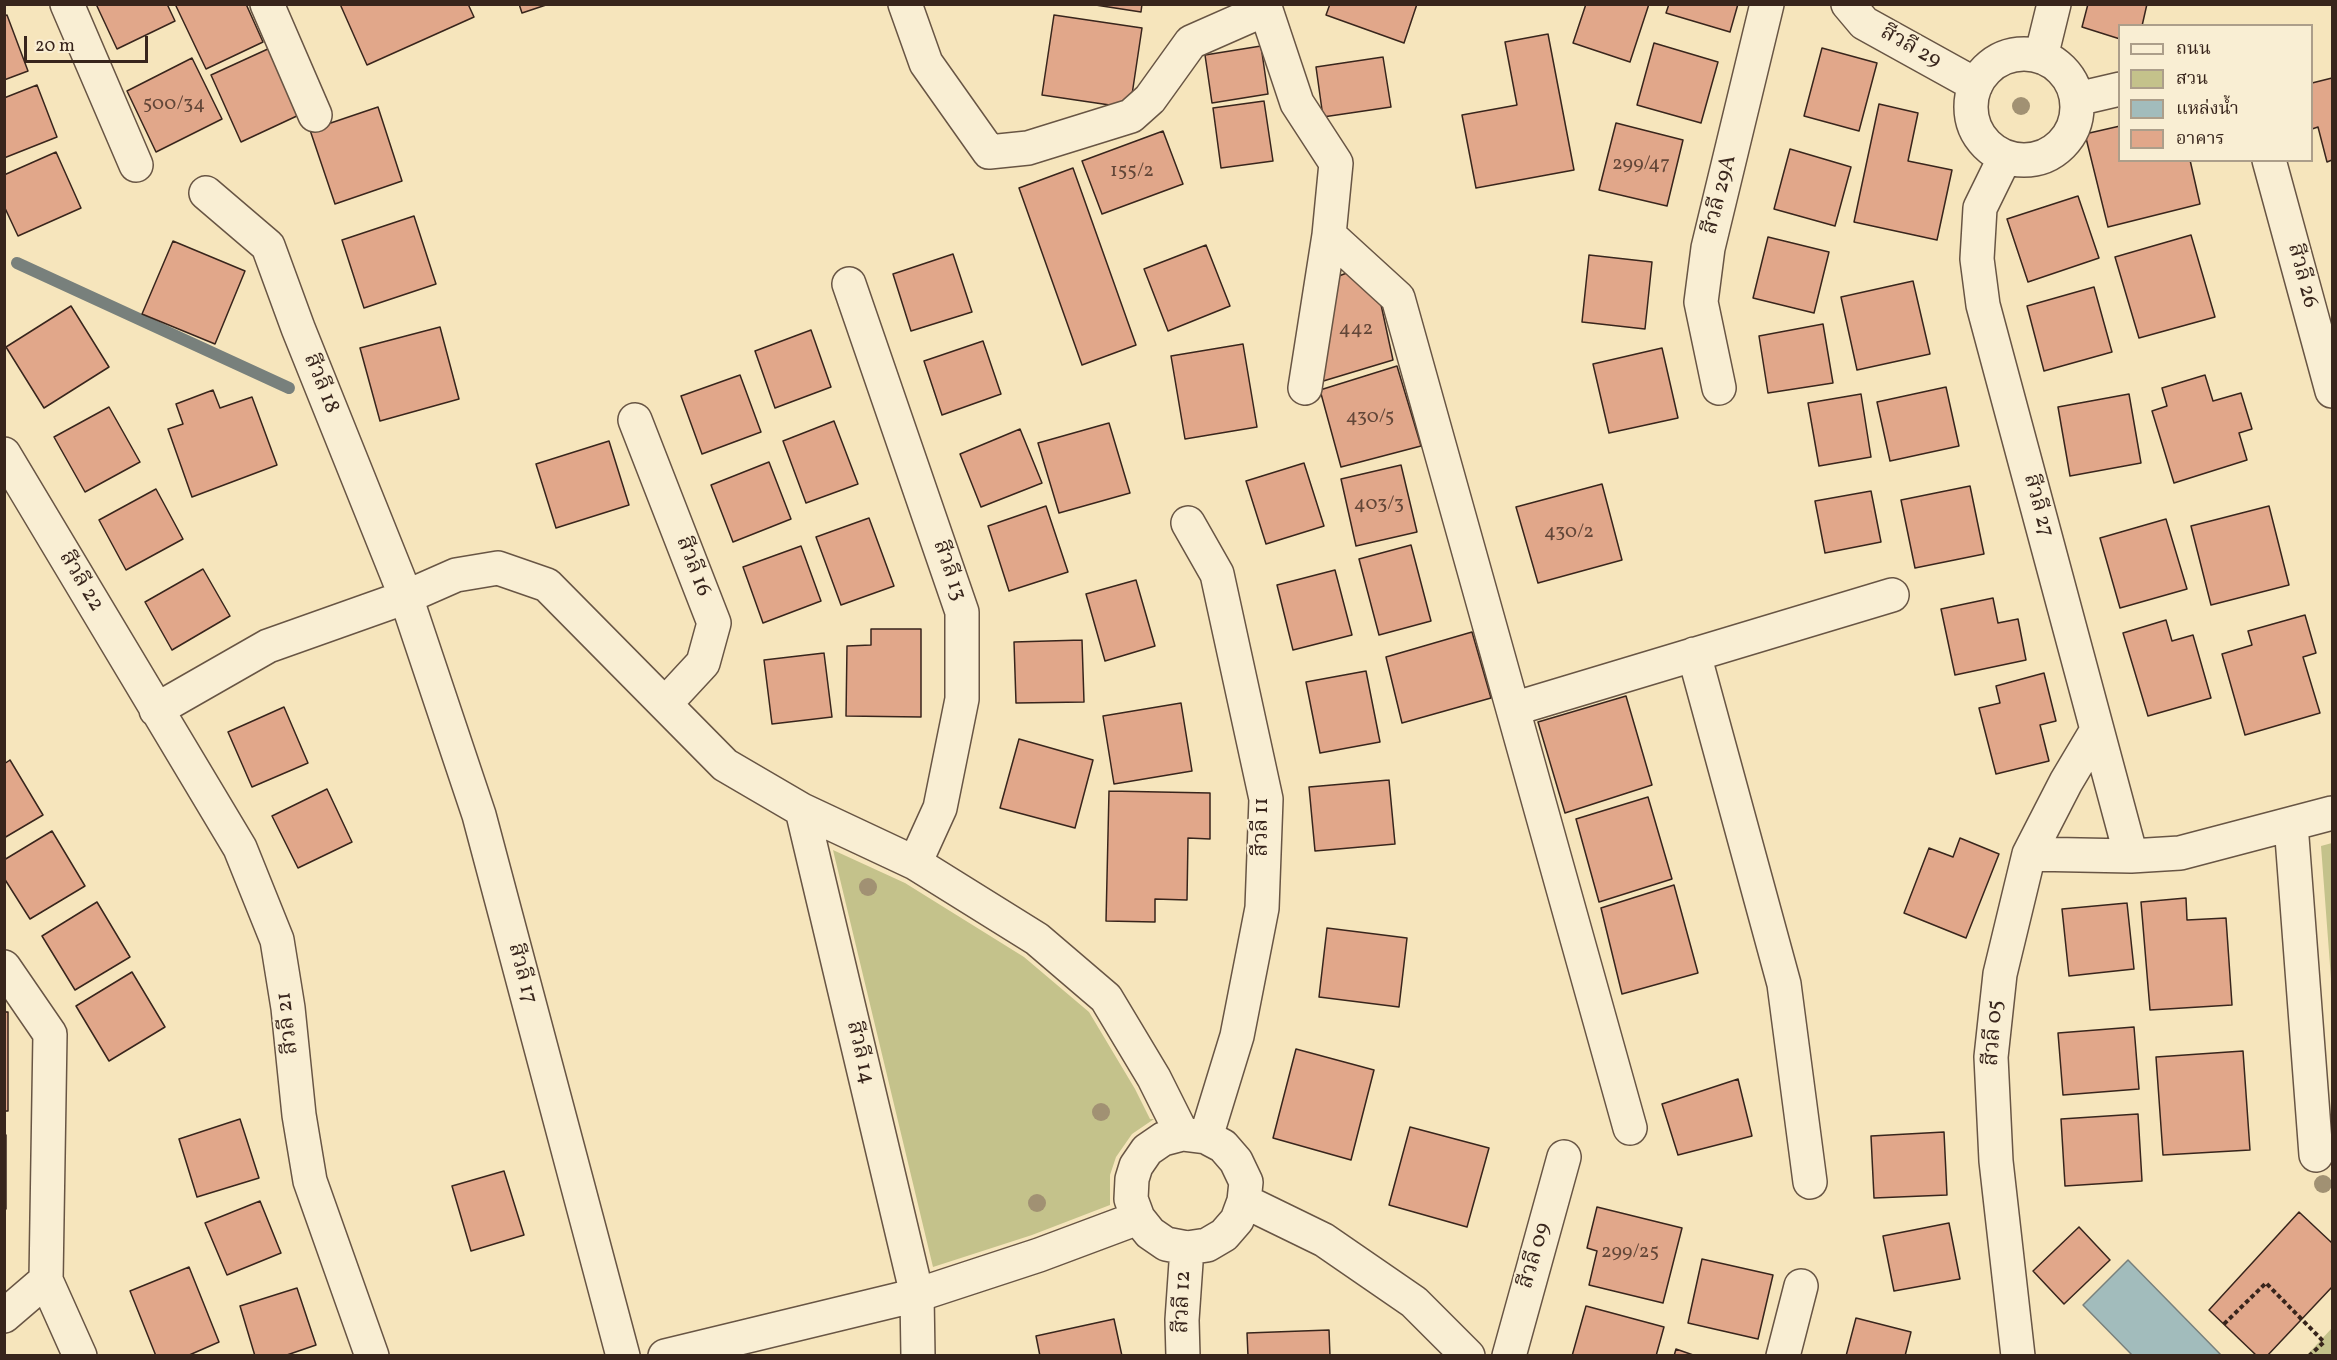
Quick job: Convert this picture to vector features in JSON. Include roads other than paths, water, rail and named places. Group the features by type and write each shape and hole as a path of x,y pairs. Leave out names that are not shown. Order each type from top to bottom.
{"street":[{"path":"67,4 136,165"},
{"path":"267,4 315,115"},
{"path":"905,4 926,63 989,152 1028,148 1131,116 1150,99 1191,42 1265,7 1297,103 1336,163 1329,235 1305,388"},
{"name":"สีวลี 29A","path":"1719,388 1701,303 1708,248 1767,4"},
{"name":"สีวลี 29","path":"1848,4 1864,22 1976,85"},
{"path":"2041,57 2054,4"},
{"path":"2019,54 2041,57 2057,65 2069,80 2077,99 2076,117 2070,135 2058,148 2042,158 2024,161 2005,157 1989,147 1978,133 1971,115 1972,96 1976,85 1986,70 2002,59 2019,54"},
{"path":"2077,99 2118,89"},
{"name":"สีวลี 27","path":"2005,157 1980,208 1977,259 1983,305 2132,856"},
{"name":"สีวลี 26","path":"2270,162 2332,391"},
{"name":"สีวลี 18","path":"206,193 268,246 298,328 406,597"},
{"path":"1329,235 1398,298 1630,1128"},
{"name":"สีวลี 13","path":"849,284 962,612 962,699 940,808 915,863"},
{"name":"สีวลี 16","path":"635,420 714,623 703,663 664,704"},
{"name":"สีวลี 22","path":"4,454 156,710"},
{"name":"สีวลี 11","path":"1188,523 1217,574 1266,799 1262,908 1237,1036 1194,1135"},
{"path":"156,710 268,646 406,597 456,575 498,568 547,585 725,765 802,810 915,863 1037,939 1106,998 1155,1078 1194,1135"},
{"path":"1513,709 1892,595"},
{"name":"สีวลี 17","path":"406,597 479,815 623,1356"},
{"path":"1694,654 1784,984 1810,1182"},
{"name":"สีวลี 21","path":"156,710 240,848 277,940 288,1008 299,1115 310,1180 372,1356"},
{"name":"สีวลี 05","path":"2018,1356 1996,1161 1991,1057 2000,974 2029,854 2066,782 2097,730"},
{"name":"สีวลี 14","path":"802,810 917,1295 918,1356"},
{"path":"2029,854 2132,856 2180,853 2332,813"},
{"path":"2291,824 2316,1155"},
{"path":"4,967 50,1034 46,1280 80,1356"},
{"path":"1194,1135 1223,1146 1236,1161 1246,1182 1244,1201 1237,1220 1224,1235 1207,1245 1187,1248 1167,1244 1150,1233 1138,1218 1131,1199 1131,1179 1136,1166 1147,1150 1163,1138 1194,1135"},
{"name":"สีวลี 09","path":"1509,1356 1564,1157"},
{"path":"1244,1201 1324,1240 1414,1302 1468,1356"},
{"path":"665,1356 917,1295 1039,1255 1138,1218"},
{"name":"สีวลี 12","path":"1183,1356 1182,1320 1187,1248"},
{"path":"4,1316 46,1280"},
{"path":"1783,1356 1801,1286"}],"water":[{"path":"2128,1260 2221,1355 2132,1355 2083,1305"}],"waterway":[{"path":"17,263 289,388"}]}
